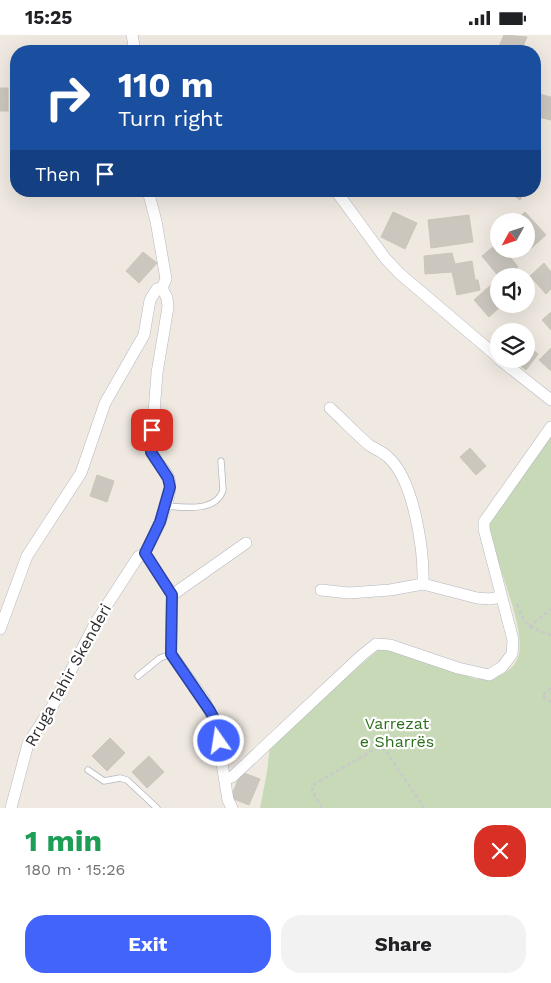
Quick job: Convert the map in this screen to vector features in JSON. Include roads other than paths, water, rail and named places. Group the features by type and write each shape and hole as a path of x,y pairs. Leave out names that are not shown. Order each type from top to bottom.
{"street":[{"path":"0,629 27,556 82,473 105,403 144,335 152,294 162,287 166,279 156,221 150,197"},
{"path":"340,197 385,258 399,273 490,350"},
{"name":"Rruga Tahir Skenderi","path":"11,808 28,745 53,705 96,622 138,557 145,553 165,506 170,487 168,478 151,452 157,373 168,307 167,298 162,287"},
{"path":"511,368 551,400"},
{"path":"330,408 370,446 388,456 394,464 406,487 418,531 423,584"},
{"path":"225,779 232,777 370,647 376,644 390,645 489,675 502,667 512,654 514,640 500,597 484,522 551,427"},
{"path":"172,595 246,543"},
{"path":"145,553 172,595 171,654 203,698 216,722 225,779 232,808"},
{"path":"320,591 349,593 390,590 423,584 476,598 490,599 500,597"}],"lane":[{"path":"165,506 197,507 213,501 223,490 220,461"},
{"path":"138,676 160,658 171,654"},
{"path":"88,770 104,781 120,778 127,780 157,808"}],"park label":[{"name":"Varrezat e Sharrës","path":"397,732"}]}
